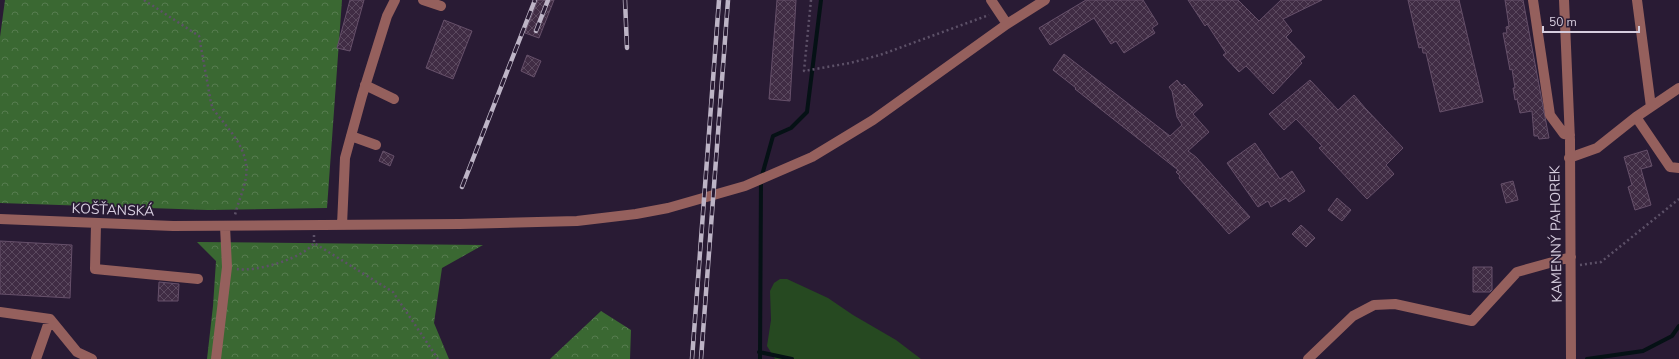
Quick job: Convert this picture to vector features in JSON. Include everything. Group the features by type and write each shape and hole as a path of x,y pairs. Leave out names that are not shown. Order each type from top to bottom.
{"street":[{"path":"342,225 345,158 365,85 387,16 395,0"},
{"path":"423,0 441,6"},
{"path":"991,0 1007,24 1044,0"},
{"path":"1534,0 1550,115 1564,134 1570,135"},
{"name":"KAMENNÝ PAHOREK","path":"1564,0 1570,135 1571,354"},
{"path":"1637,0 1651,107"},
{"name":"KOŠŤANSKÁ","path":"0,219 96,224 313,226 554,222 636,214 668,208 712,196 773,175 812,157 873,120 1007,24"},
{"path":"365,85 394,99"},
{"name":"KAMENNÝ PAHOREK","path":"1569,158 1597,148 1636,117 1679,88"},
{"path":"1636,117 1670,167 1679,168"},
{"path":"351,136 376,145"},
{"path":"96,224 94,269 198,279"},
{"path":"216,359 227,267 230,226"},
{"path":"1308,359 1353,316 1374,305 1395,304 1472,321 1517,272 1571,262"},
{"path":"0,312 50,319 77,352 92,359"},
{"path":"36,359 50,319"}],"path":[{"path":"144,0 199,36 213,109 240,146 246,164 246,175 230,226"},
{"path":"811,0 804,71 850,63 880,55 999,11"},
{"path":"1571,262 1601,262 1679,199"},
{"path":"227,267 246,270 287,260 310,248 314,243 313,226"},
{"path":"314,243 393,292 438,359"}],"green space":[{"path":"5,0 342,0 327,208 208,210 0,203 0,37"},
{"path":"197,242 483,245 442,268 434,323 449,359 207,359 216,261"},
{"path":"780,279 787,279 828,298 853,315 896,340 921,359 775,359 767,346 771,320 770,291 774,283"},
{"path":"601,311 631,330 630,359 550,359"}],"building":[{"path":"350,0 364,0 350,51 337,48"},
{"path":"538,0 554,0 539,38 525,33"},
{"path":"777,0 796,0 790,101 769,99"},
{"path":"1086,0 1143,0 1158,24 1152,28 1155,33 1124,53 1116,41 1111,44 1094,18 1050,45 1039,28"},
{"path":"1188,0 1238,0 1259,21 1281,0 1322,0 1283,19 1292,31 1286,37 1305,57 1300,61 1302,63 1273,94 1246,66 1239,72 1223,55 1226,53 1207,24 1205,26"},
{"path":"1408,0 1459,0 1483,102 1440,112 1426,53 1423,53 1422,47 1419,48"},
{"path":"1505,0 1523,0 1549,138 1539,139 1538,136 1534,136 1532,111 1520,113 1517,99 1515,100 1512,69 1510,70 1503,33 1507,33 1506,27 1509,26"},
{"path":"444,20 472,31 453,79 426,68"},
{"path":"1064,54 1170,136 1182,125 1177,117 1172,91 1169,87 1177,80 1182,86 1184,84 1203,105 1193,114 1209,132 1188,151 1196,157 1250,217 1229,234 1179,178 1180,176 1176,172 1178,170 1053,70"},
{"path":"527,55 541,61 534,77 521,71"},
{"path":"1310,80 1338,110 1354,95 1403,148 1386,165 1394,174 1367,199 1319,148 1322,146 1296,119 1284,130 1269,114"},
{"path":"1255,143 1280,179 1292,171 1305,191 1289,202 1286,198 1271,207 1268,201 1258,207 1227,163"},
{"path":"1647,150 1652,166 1641,169 1651,205 1635,210 1628,187 1632,185 1624,157"},
{"path":"383,151 394,156 390,166 379,161"},
{"path":"1513,181 1518,200 1506,203 1501,184"},
{"path":"1337,198 1351,210 1342,221 1328,210"},
{"path":"1301,225 1315,238 1306,247 1292,234"},
{"path":"0,241 72,245 70,298 0,294"},
{"path":"1473,267 1492,267 1492,290 1490,292 1473,292"},
{"path":"159,282 179,284 178,301 158,301"}],"waterway":[{"path":"760,359 761,179 773,136 791,128 807,112 821,0"},
{"path":"1587,359 1643,351 1672,336 1679,326"},
{"path":"759,352 792,359"}],"railway":[{"path":"462,187 535,0"},
{"path":"536,31 548,0"},
{"path":"625,0 627,48"},
{"path":"692,359 719,0"},
{"path":"701,359 728,0"}]}
